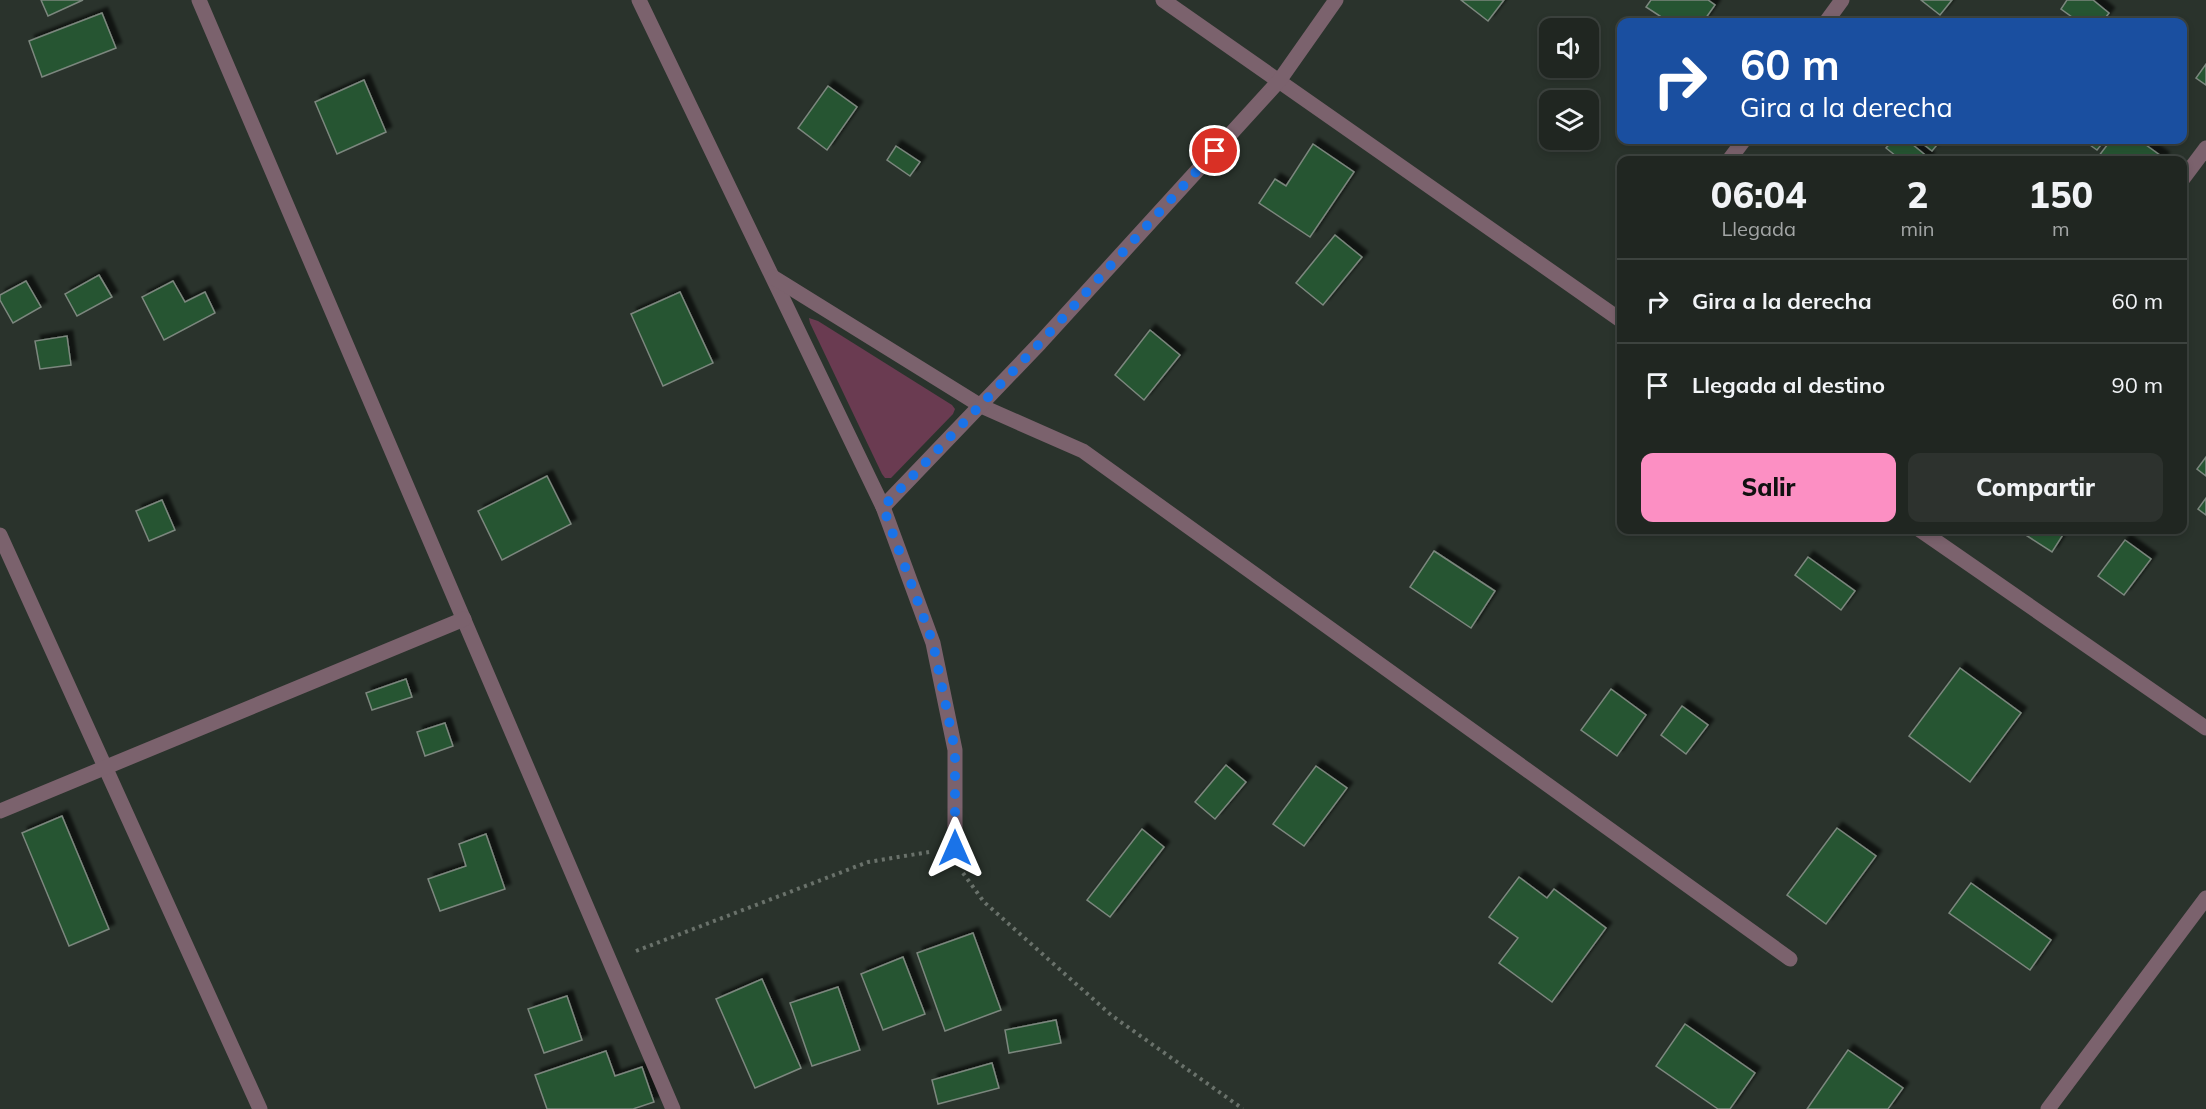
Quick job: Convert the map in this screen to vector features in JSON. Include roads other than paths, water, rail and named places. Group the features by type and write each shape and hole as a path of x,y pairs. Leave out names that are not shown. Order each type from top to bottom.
{"street":[{"path":"199,0 673,1109"},
{"path":"639,0 883,507 933,643 955,750 955,848"},
{"path":"1163,0 1617,316"},
{"path":"883,507 1040,343 1279,81 1336,0"},
{"path":"1829,18 1842,0"},
{"path":"2187,173 2206,148"},
{"path":"773,277 981,406 1083,451 1790,959"},
{"path":"1929,534 2206,728"},
{"path":"0,535 260,1109"},
{"path":"0,811 464,619"},
{"path":"2048,1109 2206,898"}]}
